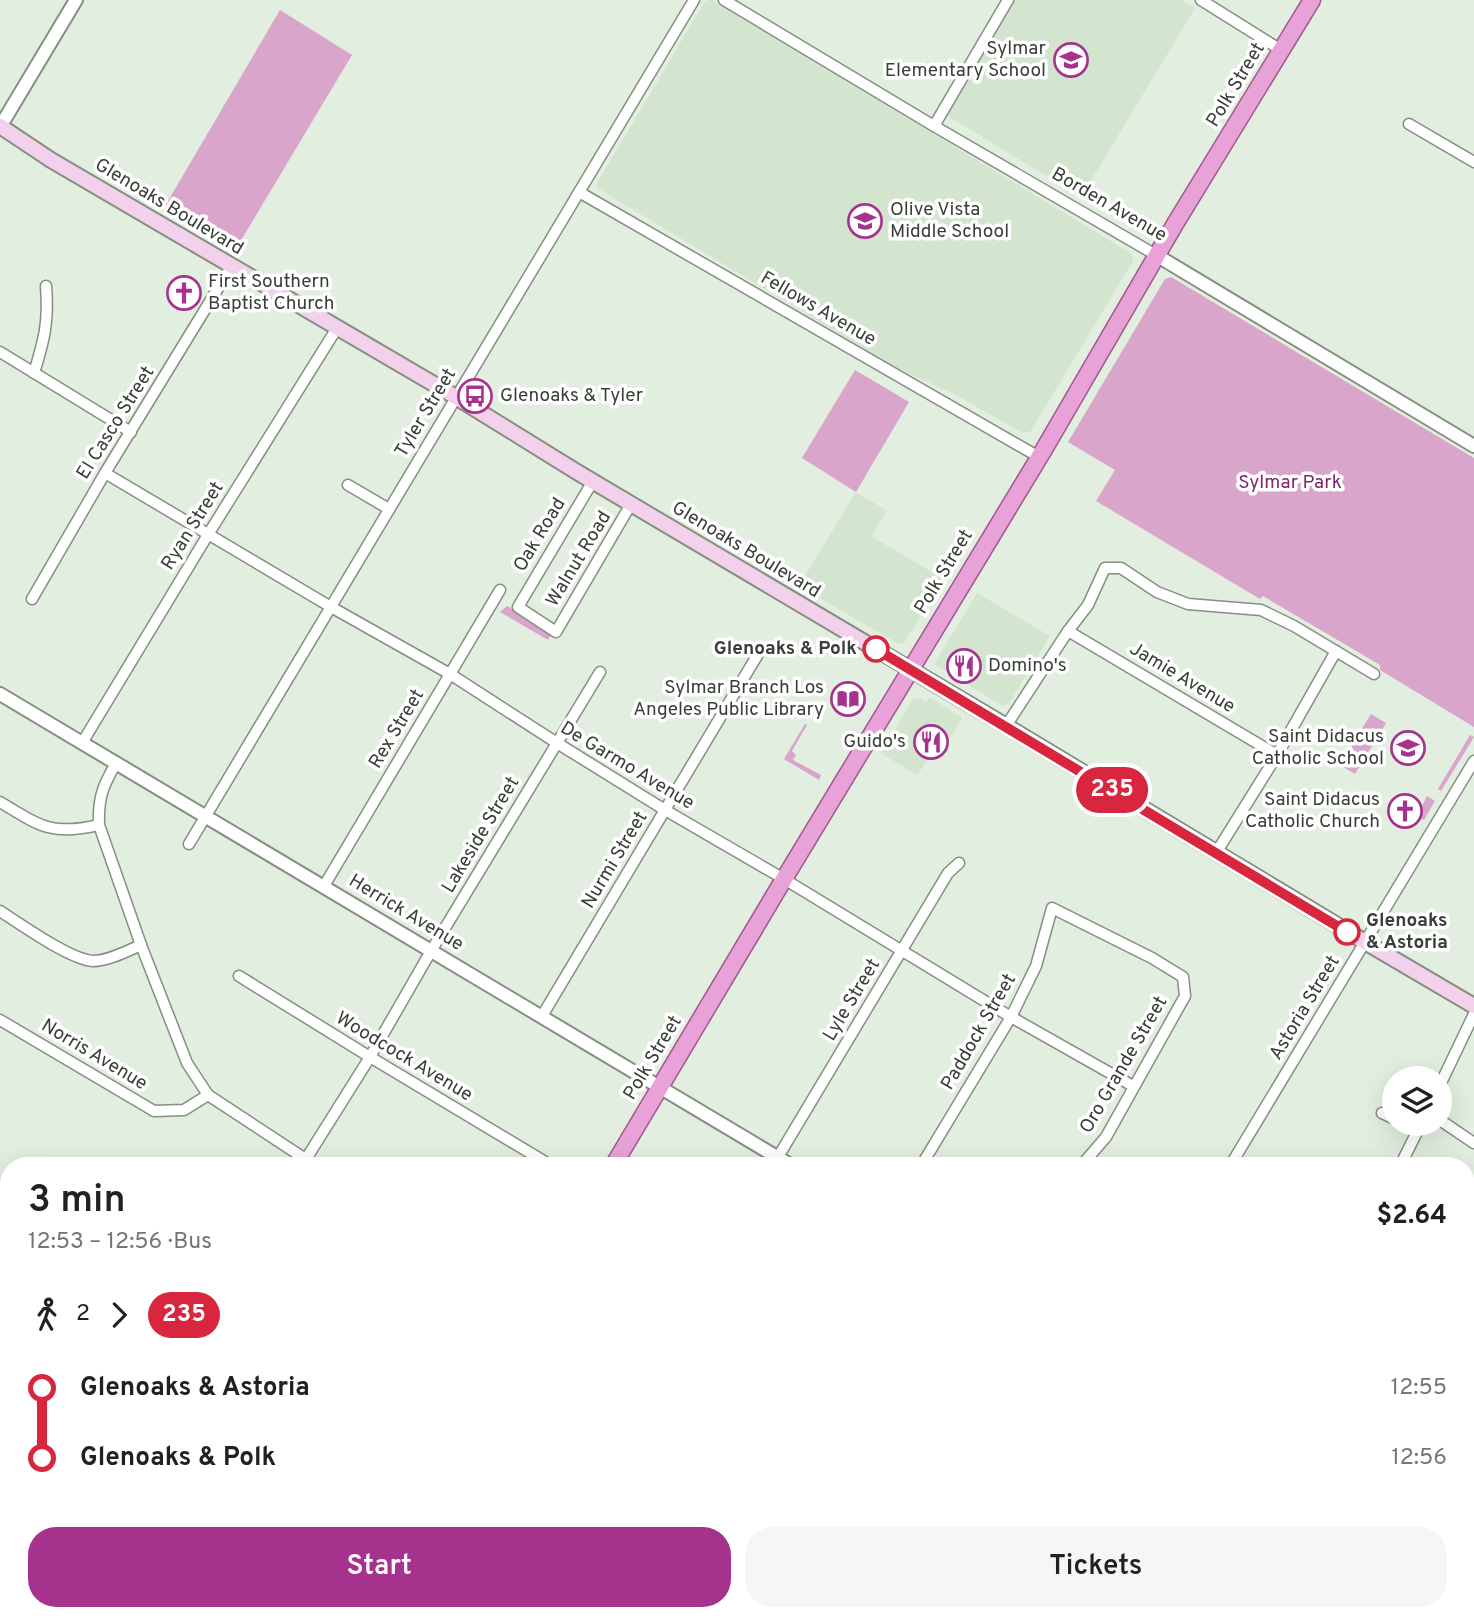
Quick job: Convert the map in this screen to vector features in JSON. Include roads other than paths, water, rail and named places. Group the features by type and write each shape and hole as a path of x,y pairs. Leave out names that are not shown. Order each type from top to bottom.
{"main road":[{"name":"Polk Street","path":"618,1157 1039,457 1156,255 1312,0"},
{"name":"Glenoaks Boulevard","path":"0,127 51,160 456,397 631,505 1474,1006"}],"street":[{"path":"0,127 76,0"},
{"name":"Tyler Street","path":"188,844 694,0"},
{"name":"Borden Avenue","path":"724,0 1474,446"},
{"path":"934,126 1009,0"},
{"path":"1201,0 1281,50"},
{"path":"1409,124 1474,162"},
{"name":"Fellows Avenue","path":"579,192 1039,457"},
{"name":"El Casco Street","path":"32,599 105,473 231,267"},
{"path":"34,373 46,331 46,286"},
{"name":"Ryan Street","path":"82,743 208,533 337,328"},
{"path":"0,352 131,432"},
{"name":"De Garmo Avenue","path":"105,473 450,674 665,810 1133,1087"},
{"name":"Oak Road","path":"556,632 518,607 593,481"},
{"path":"348,485 389,509"},
{"name":"Walnut Road","path":"556,632 631,505"},
{"path":"1006,726 1088,605 1105,568 1121,568 1157,592 1188,604 1261,610 1374,674"},
{"name":"Rex Street","path":"324,886 500,590"},
{"name":"Jamie Avenue","path":"1068,631 1277,755"},
{"name":"Nurmi Street","path":"542,1016 761,649"},
{"path":"1216,853 1277,755 1336,651"},
{"name":"Lakeside Street","path":"307,1157 600,672"},
{"name":"Herrick Avenue","path":"0,694 778,1157"},
{"name":"Astoria Street","path":"1235,1157 1474,761"},
{"path":"116,763 104,785 98,805 99,825 141,945 187,1063 208,1095 303,1157"},
{"path":"0,802 29,820 51,829 75,830 99,825"},
{"name":"Lyle Street","path":"778,1157 948,873 959,863"},
{"name":"Oro Grande Street","path":"1052,908 1152,958 1183,977 1185,996 1105,1137 1088,1157"},
{"name":"Paddock Street","path":"926,1157 1011,1017 1036,966 1052,908"},
{"path":"0,911 68,953 93,961 115,956 141,945"},
{"name":"Woodcock Avenue","path":"239,976 537,1157"},
{"path":"1449,1066 1474,1014"},
{"name":"Norris Avenue","path":"0,1020 155,1111 184,1110 208,1095"},
{"path":"1452,1128 1474,1143"},
{"path":"1405,1157 1415,1136"}],"place":[{"name":"Sylmar Elementary School","path":"1071,60"},
{"name":"Olive Vista Middle School","path":"865,221"},
{"name":"First Southern Baptist Church","path":"184,293"},
{"name":"Glenoaks & Tyler","path":"475,396"},
{"name":"Glenoaks & Polk","path":"876,649"},
{"name":"Domino's","path":"964,666"},
{"name":"Sylmar Branch Los Angeles Public Library","path":"848,699"},
{"name":"Guido's","path":"931,742"},
{"name":"Saint Didacus Catholic School","path":"1408,748"},
{"name":"Saint Didacus Catholic Church","path":"1405,811"},
{"name":"Glenoaks & Astoria","path":"1347,932"}],"park label":[{"name":"Sylmar Park","path":"1290,483"}]}
